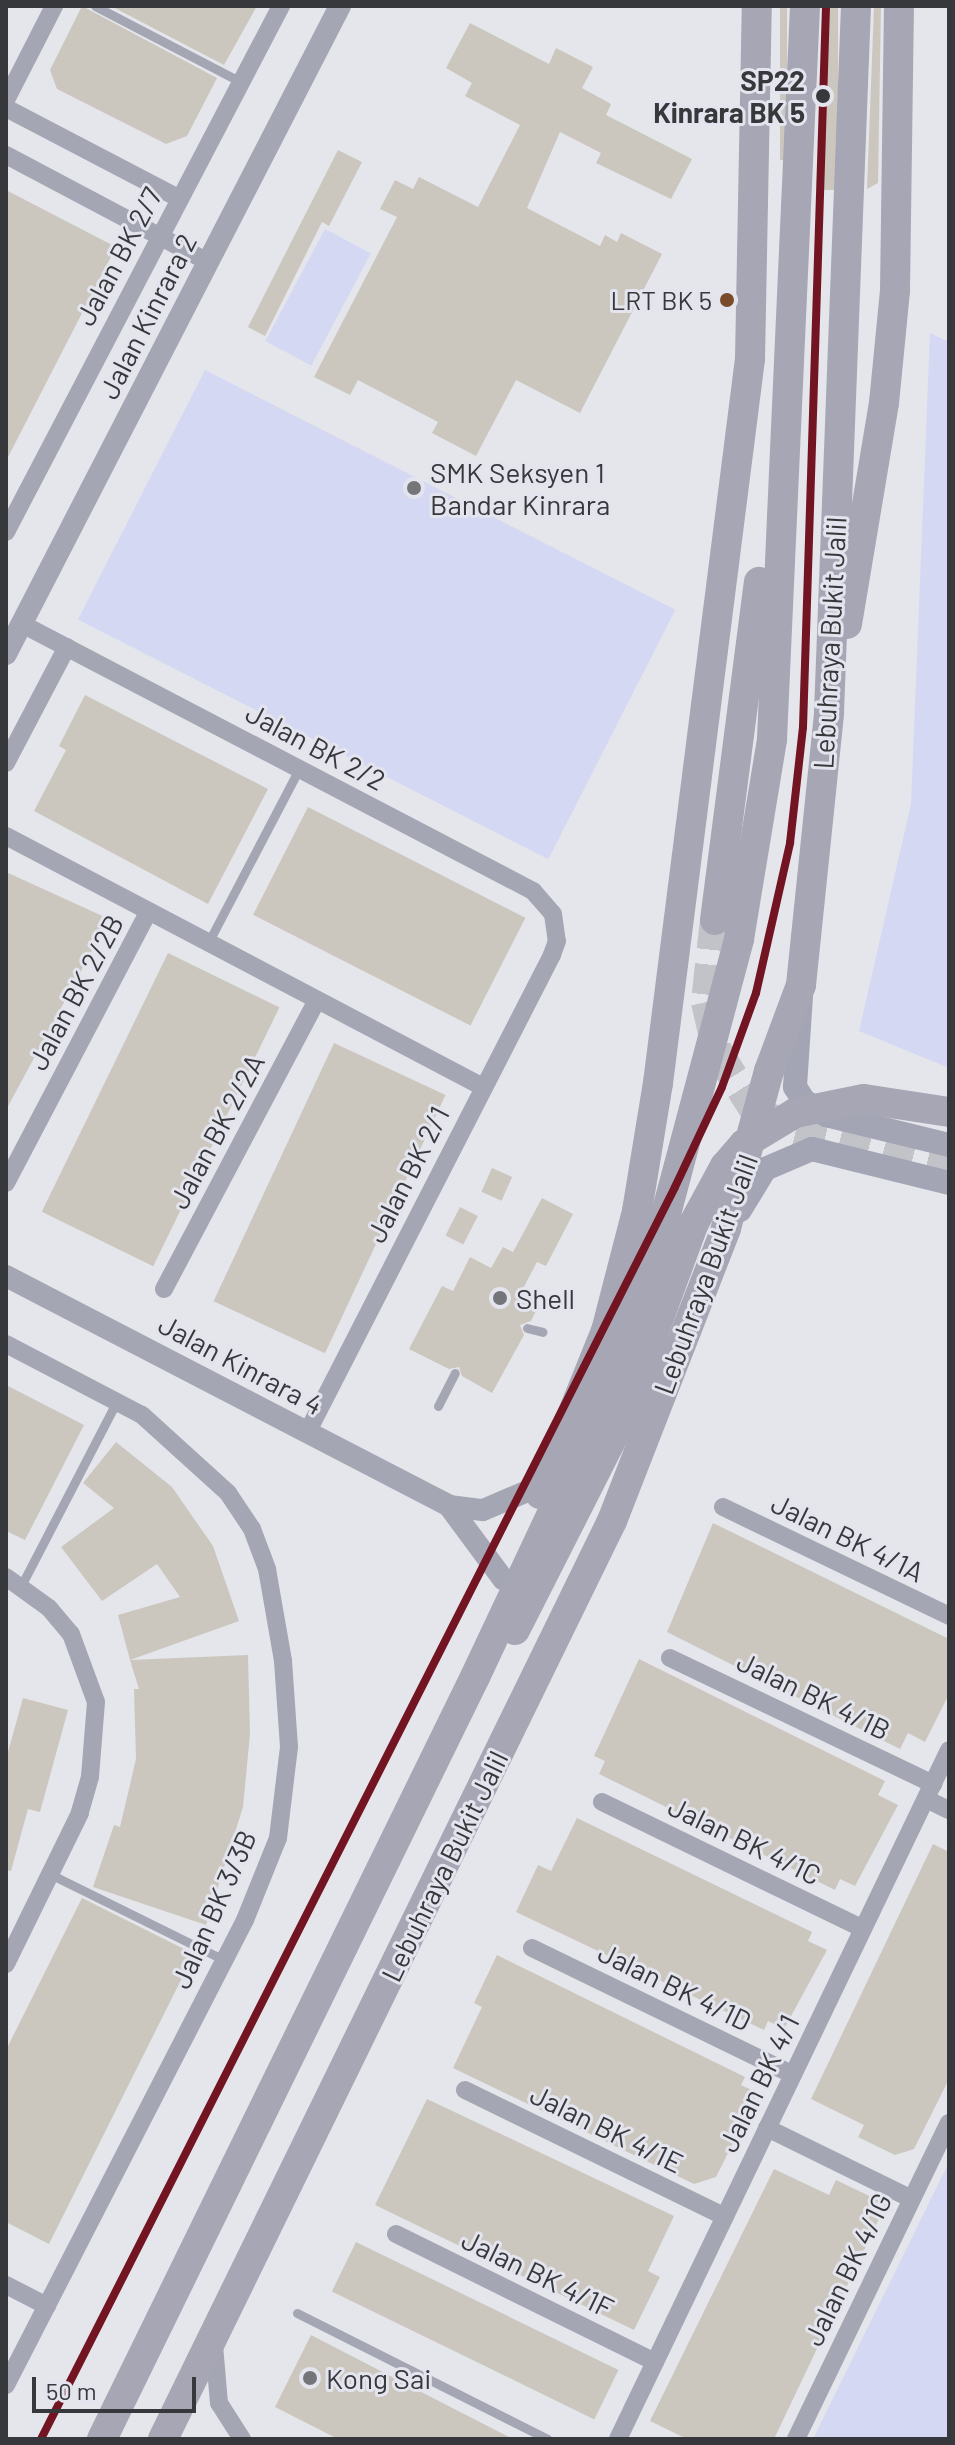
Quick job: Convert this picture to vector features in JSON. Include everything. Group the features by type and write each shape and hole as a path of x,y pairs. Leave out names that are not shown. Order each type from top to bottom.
{"highway":[{"path":"442,1745 449,1701 544,1484 606,1331 637,1211 658,1083 750,359 757,6"},
{"name":"Lebuhraya Bukit Jalil","path":"102,2439 475,1677 593,1426 646,1289 735,954 772,739 784,383 805,6"},
{"name":"Lebuhraya Bukit Jalil","path":"163,2439 214,2342 612,1521 708,1274 801,985 829,712 856,6"},
{"path":"829,712 862,546 886,389 895,290 899,6"},
{"path":"715,920 756,611 770,426 784,383"},
{"path":"475,1677 524,1619 621,1421 694,1223 725,1166 744,1144 795,1113 864,1099 949,1112"}],"main road":[{"path":"801,985 798,1094 826,1115 949,1145"},
{"path":"708,1274 749,1190 765,1169 785,1156 812,1149 845,1154 949,1183"}],"street":[{"path":"6,100 54,6"},
{"name":"Jalan BK 2/7","path":"6,532 281,6"},
{"name":"Jalan Kinrara 2","path":"6,654 340,6"},
{"path":"6,108 180,199"},
{"path":"6,155 208,262"},
{"name":"Jalan BK 2/2","path":"22,624 533,891 553,914 557,941"},
{"path":"6,763 67,647"},
{"path":"6,836 483,1087"},
{"name":"Jalan BK 2/2B","path":"6,1183 149,911"},
{"name":"Jalan BK 2/1","path":"307,1433 557,941"},
{"name":"Jalan BK 2/2A","path":"164,1289 317,1000"},
{"name":"Jalan Kinrara 4","path":"6,1276 449,1506 483,1510 544,1484"},
{"name":"Jalan BK 3/3B","path":"6,1344 117,1401 175,1439 228,1493 252,1529 277,1613 289,1707 285,1794 278,1838 224,1960 6,2385"},
{"name":"Jalan Kinrara 4","path":"449,1506 503,1579"},
{"name":"Jalan BK 4/1A","path":"723,1507 949,1616"},
{"path":"6,1964 52,1875 90,1777 96,1702 71,1634 14,1582"},
{"name":"Jalan BK 4/1B","path":"670,1658 929,1791 949,1810"},
{"name":"Jalan BK 4/1","path":"618,2439 949,1750"},
{"name":"Jalan BK 4/1C","path":"602,1802 863,1929"},
{"name":"Jalan BK 4/1D","path":"532,1948 793,2075"},
{"name":"Jalan BK 4/1E","path":"465,2090 725,2217"},
{"name":"Jalan BK 4/1G","path":"796,2439 949,2123"},
{"path":"767,2128 912,2199"},
{"name":"Jalan BK 4/1F","path":"396,2234 655,2362"},
{"path":"6,2285 47,2306"},
{"path":"214,2342 219,2403 242,2439"}],"lane":[{"path":"95,6 241,82"},
{"path":"208,943 299,769"},
{"path":"527,1328 543,1332"},
{"path":"438,1406 455,1373"},
{"path":"14,1582 117,1401"},
{"path":"52,1875 224,1960"},
{"path":"297,2313 547,2439"}],"shaded area":[{"path":"325,229 371,253 311,366 265,341"},
{"path":"930,333 949,342 949,1068 859,1031 911,804"},
{"path":"205,370 675,610 548,859 78,619"},
{"path":"949,2162 949,2439 813,2439"}],"building":[{"path":"82,6 217,78 187,136 166,144 57,89 50,70"},
{"path":"111,6 257,6 224,65"},
{"path":"780,6 787,6 787,160 780,160"},
{"path":"823,6 838,6 838,190 823,190"},
{"path":"874,6 881,6 878,183 867,189"},
{"path":"470,23 549,64 556,48 593,67 582,88 611,104 606,115 692,159 671,199 596,163 601,153 560,132 527,208 600,246 605,235 617,242 621,233 662,254 580,413 516,380 476,456 432,433 438,422 358,380 350,395 314,377 397,217 380,209 395,180 413,189 419,177 478,207 520,125 465,96 472,83 446,68"},
{"path":"338,150 362,162 329,226 322,222 265,336 248,327"},
{"path":"6,190 116,247 6,461"},
{"path":"85,695 268,789 208,904 34,811 66,750 59,746"},
{"path":"308,807 525,918 470,1026 253,915"},
{"path":"6,872 109,919 6,1110"},
{"path":"168,953 279,1007 153,1266 42,1212"},
{"path":"334,1043 445,1095 325,1353 214,1301"},
{"path":"492,1168 512,1177 502,1201 481,1192"},
{"name":"Shell","path":"542,1198 573,1214 546,1266 537,1262 520,1294 539,1305 531,1321 520,1325 524,1335 492,1393 462,1376 459,1367 449,1369 409,1349 442,1286 453,1291 470,1257 491,1268 503,1247 513,1252"},
{"path":"460,1207 478,1216 463,1245 445,1236"},
{"path":"6,1385 84,1425 25,1540 6,1531"},
{"path":"116,1442 172,1487 213,1546 239,1621 130,1660 118,1615 180,1597 157,1564 102,1601 61,1547 114,1508 83,1483"},
{"path":"713,1523 949,1639 949,1694 925,1742 908,1733 900,1749 667,1632"},
{"path":"248,1655 250,1734 243,1807 206,1925 93,1887 114,1825 120,1827 136,1759 134,1689 139,1689 130,1660"},
{"path":"639,1659 885,1781 878,1795 898,1805 855,1886 840,1879 835,1890 599,1774 605,1761 594,1756"},
{"path":"23,1698 68,1710 40,1812 28,1809 11,1871 6,1870 6,1759"},
{"path":"577,1818 812,1932 808,1941 827,1950 784,2029 768,2021 764,2030 516,1912 538,1865 551,1871"},
{"path":"933,1844 949,1852 949,2079 914,2149 895,2155 858,2137 864,2125 811,2099"},
{"path":"82,1898 194,1954 49,2244 6,2222 6,2050"},
{"path":"497,1955 745,2077 741,2085 758,2093 716,2177 694,2184 453,2068 482,2007 474,2003"},
{"path":"427,2099 674,2216 648,2271 660,2277 634,2330 375,2205"},
{"path":"774,2169 829,2195 836,2180 886,2204 774,2439 687,2439 650,2421"},
{"path":"356,2242 618,2370 594,2419 332,2291"},
{"path":"311,2335 513,2439 338,2439 275,2407"}],"tunnel":[{"path":"715,920 706,1002 717,1051 755,1111 796,1130 949,1170"}],"transit line":[{"path":"41,2439 675,1187 722,1087 756,993 790,843 803,727 826,6"}],"place":[{"name":"SP22 Kinrara BK 5","path":"823,96"},
{"name":"LRT BK 5","path":"727,300"},
{"name":"SMK Seksyen 1 Bandar Kinrara","path":"414,488"},
{"name":"Shell","path":"500,1298"},
{"name":"Kong Sai","path":"310,2378"}]}
